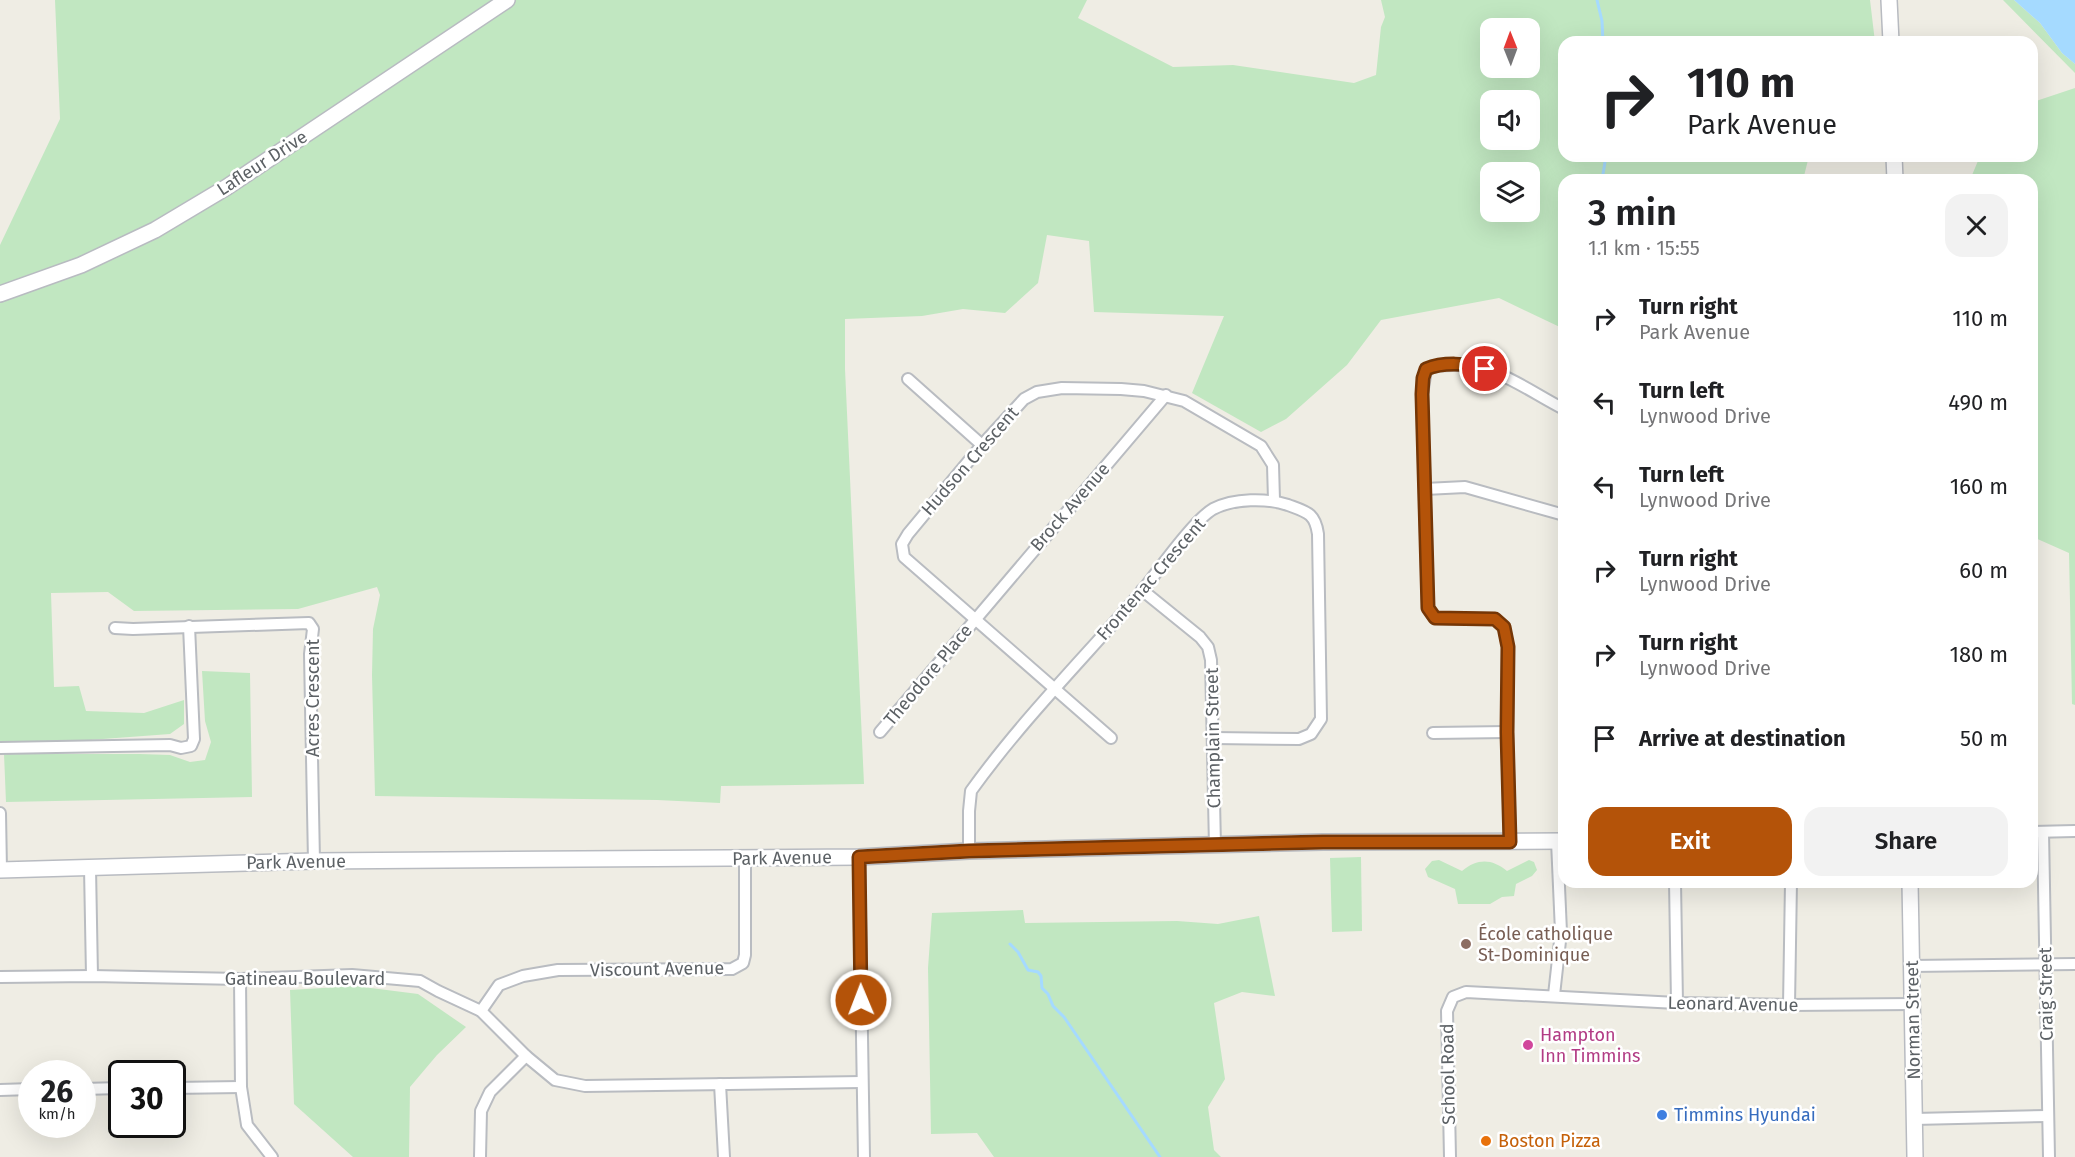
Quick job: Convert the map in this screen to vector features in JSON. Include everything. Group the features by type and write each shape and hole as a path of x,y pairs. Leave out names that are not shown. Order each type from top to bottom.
{"street":[{"name":"Lafleur Drive","path":"0,294 81,265 154,230 227,187 507,0"},
{"path":"1889,0 1891,36"},
{"path":"1510,842 1507,732 1508,647 1504,627 1495,619 1435,618 1428,608 1423,378 1426,369 1434,366 1471,364 1498,373 1558,406"},
{"path":"908,380 982,445"},
{"name":"Hudson Crescent","path":"1112,738 904,557 902,544 908,534 982,445 1024,399 1037,392 1062,388 1121,389 1166,395 1184,401 1261,446 1273,465 1274,500"},
{"name":"Brock Avenue","path":"975,618 1166,395"},
{"path":"1425,489 1465,487 1558,513"},
{"name":"Frontenac Crescent","path":"969,851 971,791 1055,688 1142,590 1200,520 1213,509 1229,503 1274,500 1305,511 1316,520 1321,719 1311,734 1299,739 1213,738"},
{"name":"Champlain Street","path":"1142,590 1200,637 1208,647 1211,660 1215,846"},
{"name":"Theodore Place","path":"880,732 975,618"},
{"name":"Acres Crescent","path":"115,628 309,623 313,629 310,654 314,861"},
{"path":"0,748 170,745 181,748 191,746 194,740 189,626"},
{"path":"1433,733 1507,732"},
{"path":"0,813 1,870"},
{"path":"2038,832 2075,831"},
{"name":"Craig Street","path":"2038,832 2046,963 2049,1157"},
{"name":"Park Avenue","path":"1,870 314,861 745,859 1355,842 1558,841"},
{"path":"859,857 864,1157"},
{"name":"Viscount Avenue","path":"481,1011 499,985 523,976 558,970 732,969 743,963 745,955 745,859"},
{"path":"90,868 92,976"},
{"path":"1554,995 1561,932 1561,888"},
{"path":"1675,888 1677,1003"},
{"path":"1789,1005 1791,888"},
{"name":"Norman Street","path":"1910,888 1915,1157"},
{"path":"1911,966 2075,964"},
{"name":"Gatineau Boulevard","path":"0,977 240,979 352,975 420,981 481,1011 526,1056 555,1080 585,1086 862,1082"},
{"path":"240,979 241,1087 247,1125 272,1157"},
{"name":"School Road","path":"1450,1157 1447,1011 1454,997 1466,992 1554,995"},
{"name":"Leonard Avenue","path":"1554,995 1677,1003 1912,1004"},
{"path":"480,1157 481,1111 490,1092 526,1056"},
{"path":"720,1084 724,1157"},
{"path":"186,1088 241,1087"},
{"path":"0,1090 18,1089"},
{"path":"1914,1119 2048,1116"}],"green space":[{"path":"55,0 1087,0 1078,18 1173,67 1233,65 1354,83 1376,75 1381,27 1385,17 1381,0 1870,0 1874,36 1558,36 1558,162 1808,162 1804,174 1558,174 1558,326 1499,298 1381,320 1347,365 1286,419 1261,432 1192,393 1224,316 1094,312 1089,241 1047,235 1038,283 1005,313 963,309 922,316 845,319 845,369 864,784 721,786 720,803 375,796 372,675 373,629 380,595 377,587 298,609 134,611 108,592 51,593 54,687 79,686 86,711 144,713 184,700 184,724 170,734 0,744 0,245 60,119"},
{"path":"2003,0 2014,0 2040,23 2062,53 2075,64 2075,73"},
{"path":"2075,88 2075,705 2072,704 2069,553 2038,539 2038,174 1972,174 1978,162 2038,162 2038,100"},
{"path":"202,671 250,673 252,797 6,802 4,754 140,754 170,755 190,762 205,760 211,742 205,721"},
{"path":"1361,857 1362,931 1332,932 1330,858"},
{"path":"1439,860 1462,871 1479,862 1490,862 1507,871 1529,860 1534,862 1537,870 1532,876 1516,884 1514,896 1502,897 1490,904 1458,904 1455,889 1428,877 1425,869 1432,861"},
{"path":"1023,910 1025,923 1177,921 1218,924 1259,916 1275,996 1242,992 1214,1003 1225,1079 1208,1107 1214,1150 1221,1157 994,1157 977,1133 931,1134 928,968 932,913"},
{"path":"355,986 418,994 466,1027 437,1055 410,1087 409,1157 353,1157 294,1104 290,990"}],"water":[{"path":"2014,0 2075,0 2075,64 2062,53 2040,23"}],"waterway":[{"path":"1597,0 1603,36"},
{"path":"1603,174 1605,162"},
{"path":"1010,944 1018,952 1028,970 1038,972 1041,976 1042,988 1048,994 1053,1006 1064,1017 1160,1157"}],"place":[{"name":"École catholique St-Dominique","path":"1466,944"},
{"name":"Hampton Inn Timmins","path":"1528,1045"},
{"name":"Timmins Hyundai","path":"1662,1115"},
{"name":"Boston Pizza","path":"1486,1141"}],"route":[{"path":"861,1000 859,857 969,851 1323,842 1510,842 1507,732 1508,647 1504,627 1495,619 1435,618 1428,608 1423,378 1426,369 1434,366 1471,364 1485,369"}]}
